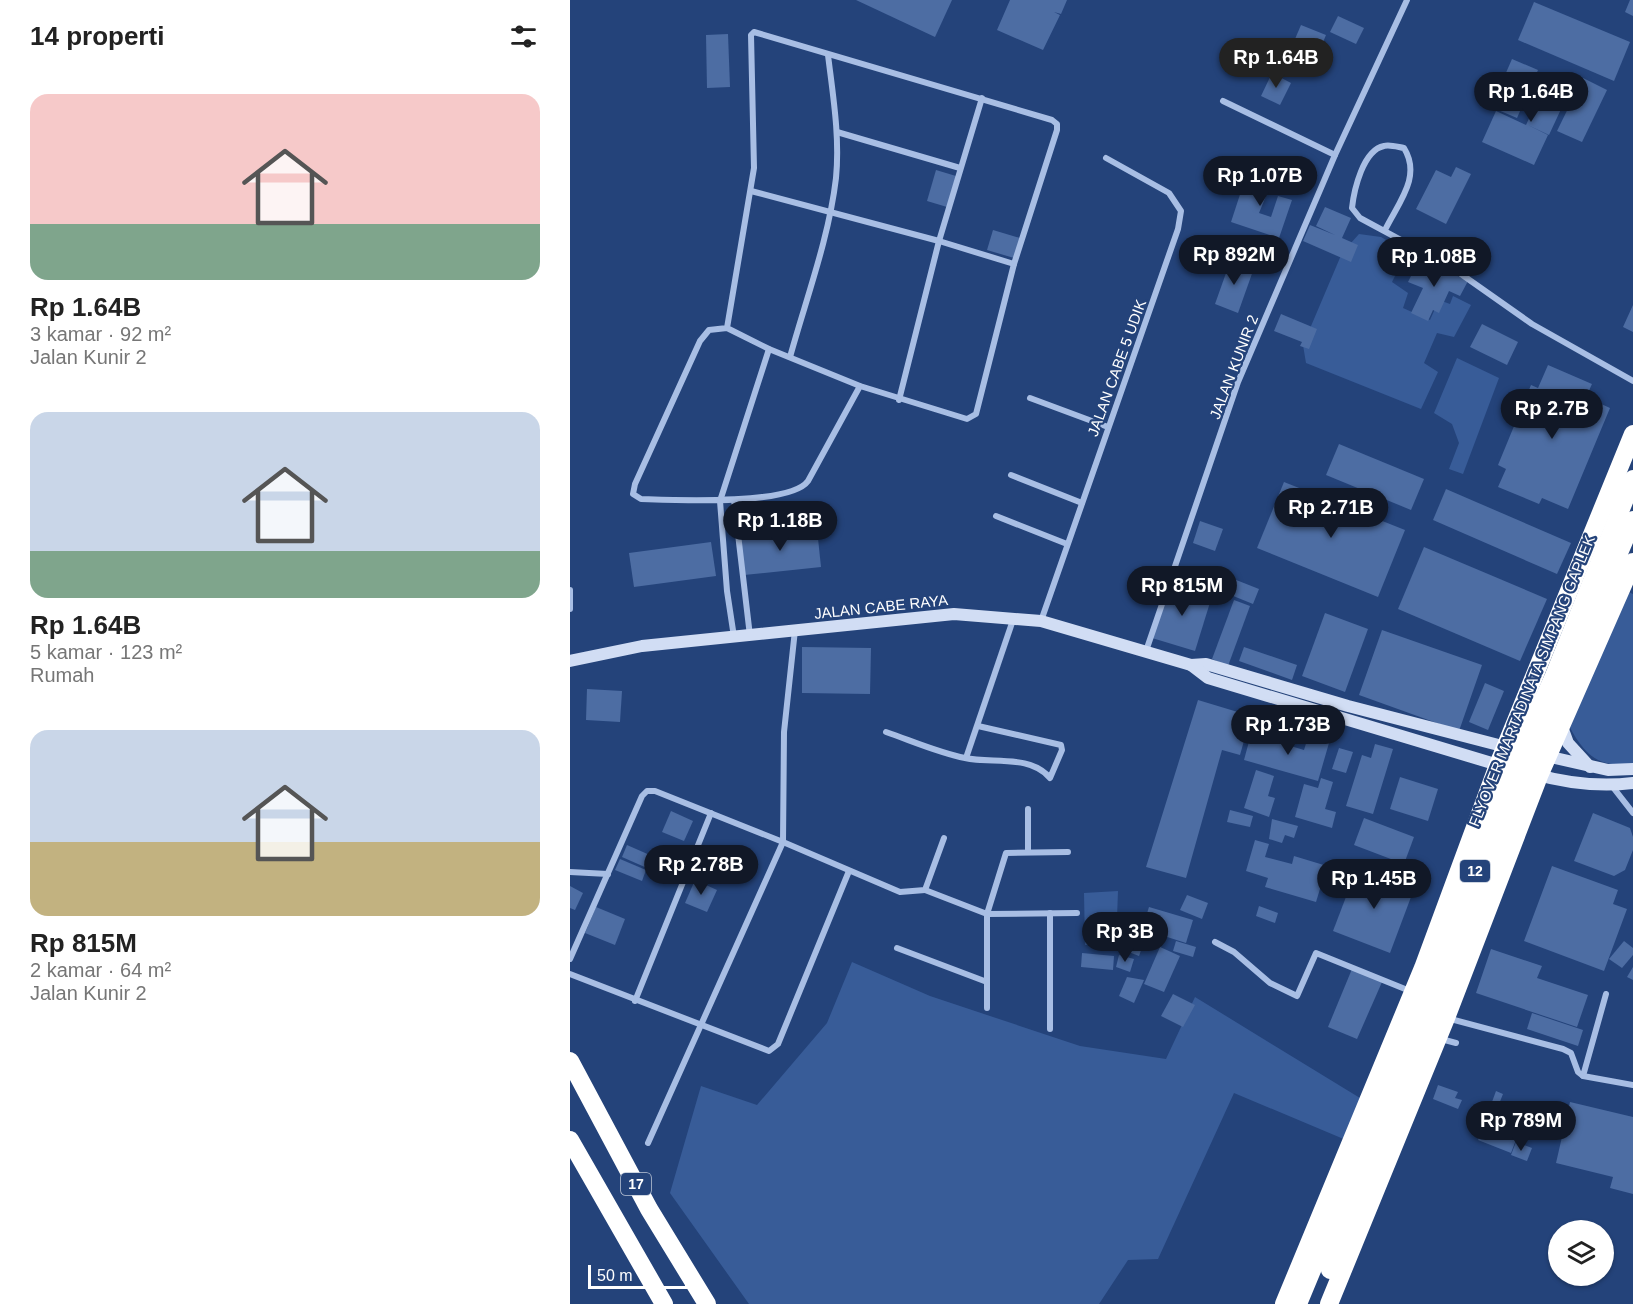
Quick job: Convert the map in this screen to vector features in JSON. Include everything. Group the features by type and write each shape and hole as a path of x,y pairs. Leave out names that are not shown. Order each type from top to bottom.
{"highway":[{"path":"1284,1304 1414,992 1498,765 1633,434"},
{"name":"FLYOVER MARTADINATA SIMPANG GAPLEK","path":"1322,1267 1480,860 1511,773 1633,479"},
{"name":"FLYOVER MARTADINATA SIMPANG GAPLEK","path":"1322,1267 1470,922 1530,760 1633,520"},
{"path":"1329,1304 1446,1018 1539,776 1633,561"},
{"path":"1522,706 1532,716 1561,724"},
{"path":"1485,800 1499,797 1509,801 1524,816"},
{"name":"17","path":"570,1061 649,1209 707,1304"},
{"name":"17","path":"570,1140 664,1304"},
{"name":"12","path":"1298,1304 1322,1267"},
{"name":"12","path":"1316,1304 1322,1267"}],"main road":[{"name":"JALAN CABE RAYA","path":"570,661 642,646 795,630 954,614 1014,616 1041,621 1146,651 1191,665 1208,678 1498,765 1539,776 1612,786 1633,783"},
{"name":"JALAN CABE RAYA","path":"1191,665 1206,664 1368,712 1590,767 1608,770 1633,769"},
{"path":"1561,724 1568,743 1590,767"}],"street":[{"name":"JALAN KUNIR 2","path":"1146,651 1238,382 1335,155 1407,0"},
{"path":"727,327 751,191 754,151 751,35 757,32 1052,120 1057,124 1014,264 972,418 966,420 860,386 769,349 727,327 709,330 700,341 635,484 633,494 641,499 720,501 796,492 804,487 860,386"},
{"path":"790,357 830,211 836,177 837,132 828,55"},
{"path":"899,400 939,241 982,98"},
{"path":"1223,101 1335,155"},
{"path":"837,132 960,168"},
{"path":"1384,230 1411,175 1411,159 1404,148 1384,146 1371,154 1363,167 1352,208 1360,218 1451,267 1532,324 1633,381"},
{"name":"JALAN CABE 5 UDIK","path":"1041,621 1178,229 1181,210 1169,193 1106,158"},
{"path":"751,191 939,241 1014,264"},
{"path":"734,637 727,591 720,501 769,349"},
{"path":"1030,398 1108,427"},
{"path":"1011,475 1082,503"},
{"path":"734,500 750,636"},
{"path":"996,516 1067,544"},
{"path":"570,590 570,609"},
{"path":"966,758 1014,616"},
{"path":"648,1143 783,842 784,732 795,630"},
{"path":"885,732 966,758 1029,764 1043,771 1050,778 1062,750 1058,744 978,726"},
{"path":"1612,786 1633,813"},
{"path":"570,959 644,793 655,791 900,892 925,890 987,914 1077,913"},
{"path":"1028,809 1028,852"},
{"path":"635,1001 711,813"},
{"path":"925,890 944,838"},
{"path":"987,1008 987,914 1006,853 1068,852"},
{"path":"570,974 764,1051 774,1049 849,871"},
{"path":"570,872 608,874"},
{"path":"1050,913 1050,1029"},
{"path":"1215,942 1234,952 1270,982 1297,996 1316,953 1414,992"},
{"path":"897,948 987,982"},
{"path":"1583,1076 1606,994"},
{"path":"1446,1018 1563,1049 1570,1053 1578,1071 1583,1076 1633,1085"},
{"path":"1437,1038 1456,1043"}],"shaded area":[{"path":"1359,234 1381,237 1407,252 1392,282 1408,293 1403,308 1430,320 1439,300 1450,304 1453,296 1471,305 1454,337 1437,333 1424,363 1438,372 1421,409 1306,363 1303,345 1342,253"},
{"path":"1457,358 1499,378 1463,474 1449,469 1459,443 1452,424 1434,413"},
{"path":"1626,591 1633,594 1633,763 1610,764 1593,757 1579,743 1568,724"},
{"path":"1118,891 1116,945 1085,945 1084,893"},
{"path":"852,962 930,996 1080,1046 1166,1059 1195,997 1360,1098 1346,1140 1234,1093 1158,1259 1128,1260 1099,1304 749,1304 670,1193 701,1086 757,1105 827,1023"}],"building":[{"path":"856,0 952,0 935,37"},
{"path":"1010,0 1067,0 1061,14 1054,12 1060,15 1043,50 997,30"},
{"path":"1630,0 1633,0 1633,16 1625,12"},
{"path":"1534,2 1630,42 1614,81 1518,40"},
{"path":"1338,16 1364,28 1356,44 1330,32"},
{"path":"1301,25 1326,35 1317,57 1292,46"},
{"path":"728,34 730,87 707,88 706,35"},
{"path":"1512,59 1538,70 1517,118 1491,107"},
{"path":"1272,73 1291,83 1280,105 1261,96"},
{"path":"1550,73 1560,77 1562,73 1575,79 1549,135 1528,125 1548,135 1534,165 1482,142 1496,111 1526,125"},
{"path":"1583,78 1607,90 1582,142 1557,131"},
{"path":"1456,167 1471,174 1446,224 1416,209 1436,170 1451,177"},
{"path":"936,170 956,176 947,207 927,201"},
{"path":"1248,170 1273,179 1259,213 1271,217 1278,196 1292,200 1279,238 1231,222"},
{"path":"1325,207 1351,218 1342,238 1358,245 1351,262 1303,241 1310,225 1335,235 1316,226"},
{"path":"993,230 1020,238 1014,258 987,250"},
{"path":"1420,258 1468,281 1460,296 1449,291 1439,313 1433,310 1428,321 1411,313 1423,288 1408,282"},
{"path":"1231,259 1254,268 1238,313 1215,304"},
{"path":"1633,305 1633,332 1623,327"},
{"path":"1281,314 1317,329 1309,349 1300,346 1302,342 1274,331"},
{"path":"1482,324 1518,342 1507,365 1470,347"},
{"path":"1548,365 1592,384 1586,397 1610,408 1568,509 1542,498 1539,504 1498,487 1506,469 1498,465 1531,385 1538,388"},
{"path":"1339,444 1424,479 1411,510 1326,475"},
{"path":"1284,482 1405,530 1378,597 1257,548"},
{"path":"1446,489 1571,543 1557,574 1433,520"},
{"path":"1200,521 1223,529 1215,551 1193,543"},
{"path":"817,529 821,567 744,575 740,537"},
{"path":"711,542 716,576 634,587 629,553"},
{"path":"1424,547 1547,599 1520,661 1398,609"},
{"path":"1221,574 1259,589 1253,604 1216,589"},
{"path":"1170,583 1212,596 1195,651 1152,638"},
{"path":"1234,600 1250,606 1228,666 1212,659"},
{"path":"1325,613 1368,629 1345,692 1302,676"},
{"path":"1382,630 1482,665 1459,731 1359,695"},
{"path":"802,647 871,648 870,694 802,693"},
{"path":"1244,647 1297,665 1292,680 1239,661"},
{"path":"1485,683 1504,691 1488,730 1469,722"},
{"path":"587,689 622,691 620,722 586,720"},
{"path":"1198,700 1251,716 1240,755 1222,750 1186,878 1146,867"},
{"path":"1251,734 1304,750 1308,737 1329,743 1318,781 1244,760"},
{"path":"1375,744 1393,749 1373,814 1346,806 1362,755 1371,758"},
{"path":"1339,748 1353,752 1346,773 1332,769"},
{"path":"1256,770 1274,776 1268,796 1275,798 1269,817 1244,808"},
{"path":"1400,777 1438,789 1428,821 1390,809"},
{"path":"1321,778 1333,782 1325,809 1336,812 1332,828 1295,817 1304,784 1318,788"},
{"path":"1230,810 1253,816 1250,827 1227,822"},
{"path":"671,811 693,821 684,841 662,832"},
{"path":"1593,813 1630,828 1633,837 1633,850 1625,870 1614,876 1574,861"},
{"path":"1364,818 1414,837 1404,864 1354,845"},
{"path":"1272,819 1298,826 1294,838 1285,835 1282,843 1269,839"},
{"path":"1255,840 1269,844 1265,857 1292,864 1294,856 1327,866 1316,902 1265,887 1268,878 1246,871"},
{"path":"627,845 652,856 647,868 622,857"},
{"path":"620,859 646,870 642,881 615,870"},
{"path":"1552,866 1618,890 1613,904 1627,909 1604,971 1524,941"},
{"path":"1357,868 1414,889 1390,953 1333,931"},
{"path":"695,880 717,890 707,912 685,903"},
{"path":"570,886 583,893 575,910 570,908"},
{"path":"1187,895 1208,903 1202,919 1180,910"},
{"path":"1259,906 1278,913 1275,923 1256,916"},
{"path":"596,907 625,919 615,945 585,933"},
{"path":"1149,907 1193,920 1186,943 1142,929"},
{"path":"1129,927 1147,934 1139,956 1121,949"},
{"path":"1176,941 1196,947 1193,957 1173,951"},
{"path":"1624,941 1633,948 1633,955 1622,968 1609,959"},
{"path":"1160,947 1180,956 1164,992 1144,984"},
{"path":"1491,949 1542,966 1537,978 1588,995 1577,1027 1476,993"},
{"path":"1082,953 1114,956 1113,970 1081,967"},
{"path":"1119,955 1134,959 1130,972 1116,967"},
{"path":"1633,967 1633,980 1627,977"},
{"path":"1352,969 1382,982 1357,1039 1328,1027"},
{"path":"1127,977 1144,980 1134,1003 1119,996"},
{"path":"1173,994 1195,1005 1183,1027 1161,1016"},
{"path":"1532,1013 1583,1030 1578,1046 1527,1029"},
{"path":"1438,1085 1458,1092 1455,1098 1462,1100 1458,1109 1433,1099"},
{"path":"1496,1091 1503,1094 1497,1109 1524,1119 1511,1153 1478,1140"},
{"path":"1570,1102 1633,1117 1633,1194 1610,1188 1613,1177 1556,1163"},
{"path":"1516,1142 1532,1148 1527,1161 1511,1155"}]}
